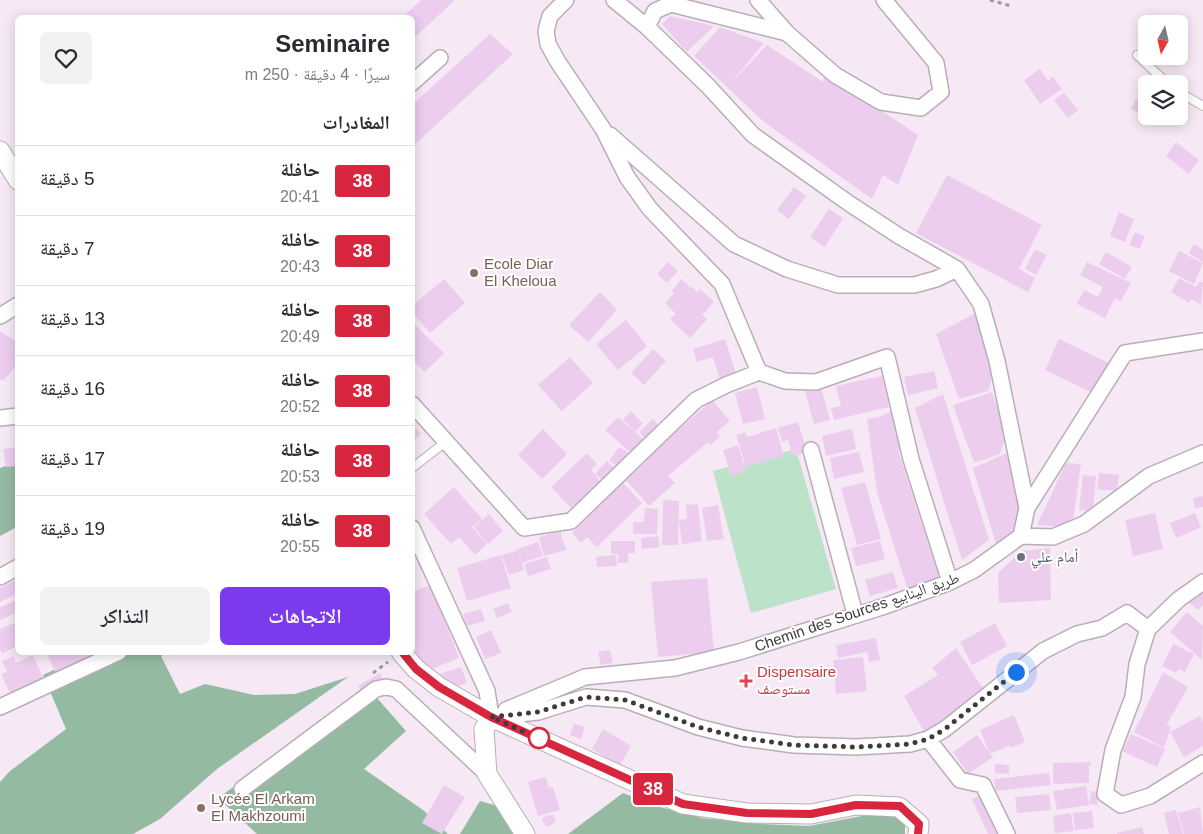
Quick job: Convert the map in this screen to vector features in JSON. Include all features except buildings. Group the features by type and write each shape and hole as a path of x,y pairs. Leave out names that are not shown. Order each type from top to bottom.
{"street":[{"path":"566,0 550,16 546,32 548,44 603,129 627,177 650,209 722,284 759,372"},
{"path":"614,0 647,27 708,86 753,135 850,204 957,269 981,304 997,361 1027,508"},
{"path":"758,0 787,33 835,75 881,102 921,108 941,92 936,62 884,0"},
{"path":"647,27 655,10 671,4 787,33"},
{"path":"415,80 440,58"},
{"path":"603,129 734,244 787,269 838,285 914,285 936,279 957,269"},
{"path":"0,152 15,175"},
{"path":"0,316 15,307"},
{"path":"1203,341 1125,353 1027,508 1021,536 1053,537 1084,524 1149,476 1203,453"},
{"path":"415,407 524,528 571,521 696,400 726,384 759,372 785,381 816,382 887,357 911,459 950,582"},
{"path":"0,418 15,416"},
{"path":"811,450 855,614"},
{"path":"415,532 487,691 491,717 484,729 486,774"},
{"name":"Chemin des Sources طريق الينابيع","path":"491,717 584,677 675,668 739,652 885,606 950,582 974,570 1021,536"},
{"path":"0,577 15,569"},
{"path":"1203,582 1179,599 1148,629 1137,664 1133,697 1113,750 1105,794 1121,805 1150,796 1203,764"},
{"path":"491,717 538,712 586,697 625,700 698,727 742,738 794,745 856,747 910,744 928,739 945,729 1043,651 1077,634 1102,628 1127,613 1148,629"},
{"path":"0,707 113,655"},
{"path":"404,655 416,669 439,687 491,717 683,804 747,813 811,814 856,805 900,806 919,824 918,834"},
{"path":"242,789 376,690 386,687 396,690 486,774 525,834"},
{"path":"928,739 960,780 983,785 1007,834"}],"lane":[{"path":"1137,55 1158,75"},
{"path":"1188,97 1203,106"},
{"path":"415,466 447,441"}],"path":[{"path":"990,0 1011,6"},
{"path":"366,678 399,655"}],"green space":[{"path":"796,449 836,589 751,613 713,471"},
{"path":"15,463 15,528 0,536 0,468"},
{"path":"86,655 163,655 161,656 180,694 205,684 254,695 295,694 348,677 217,769 160,819 133,834 0,834 0,782 10,771 66,729 43,675"},
{"path":"370,690 406,731 364,769 423,810 448,834 257,834 218,798"},
{"path":"623,793 660,807 702,818 761,824 809,826 888,811 905,823 905,834 568,834"},
{"path":"480,801 501,807 516,834 460,834"}],"bus line":[{"name":"38","path":"404,655 416,669 439,687 491,717 683,804 747,813 811,814 856,805 900,806 919,824 918,834"}],"place":[{"name":"Ecole Diar El Kheloua","path":"474,273"},
{"name":"أمام علي","path":"1021,557"},
{"name":"Dispensaire مستوصف","path":"746,681"},
{"name":"Lycée El Arkam El Makhzoumi","path":"201,808"}],"route":[{"path":"539,738 543,740 491,717 538,712 586,697 625,700 698,727 742,738 794,745 856,747 910,744 928,739 945,729 1016,672"}]}
